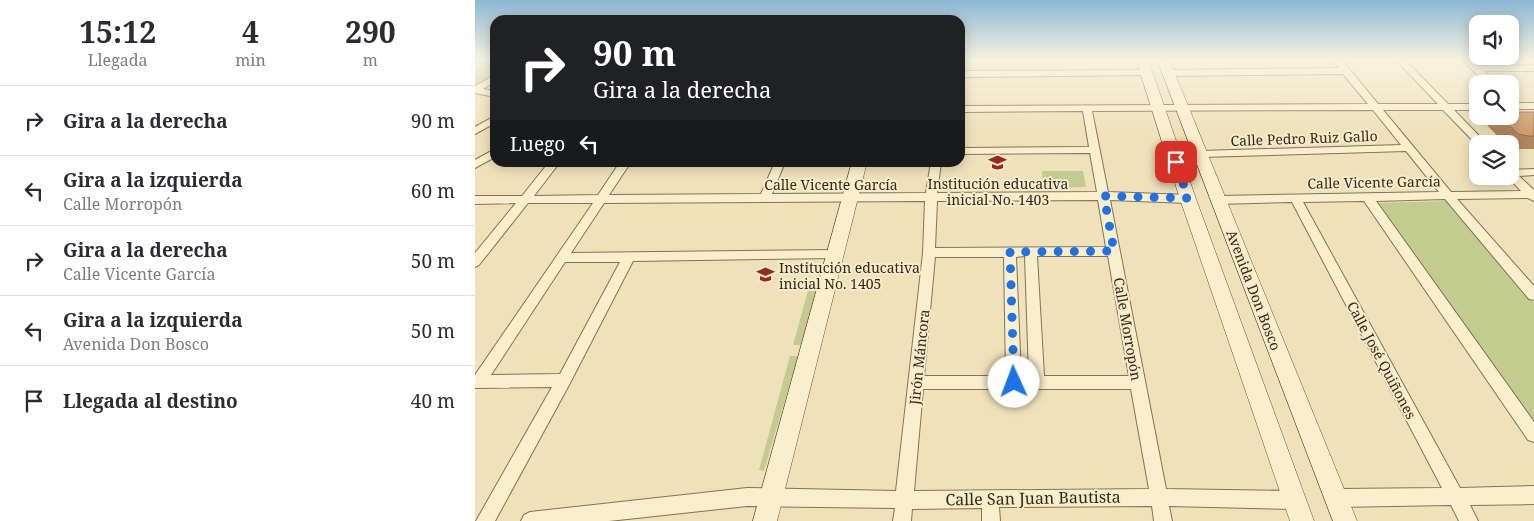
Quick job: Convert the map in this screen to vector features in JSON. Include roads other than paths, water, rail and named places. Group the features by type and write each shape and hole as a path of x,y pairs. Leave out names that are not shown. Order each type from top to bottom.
{"street":[{"path":"475,90 486,83"},
{"path":"1150,83 1188,198 1302,521"},
{"name":"Avenida Don Bosco","path":"1173,83 1345,521"},
{"path":"1355,83 1448,196 1534,295"},
{"path":"1423,83 1473,135"},
{"path":"475,90 490,93"},
{"path":"965,109 1158,106 1469,107"},
{"path":"1519,106 1534,106"},
{"name":"Calle Morropón","path":"1087,108 1163,521"},
{"path":"475,132 490,122"},
{"name":"Calle Pedro Ruiz Gallo","path":"1201,154 1409,148"},
{"path":"965,151 1095,150"},
{"path":"475,165 490,155"},
{"path":"476,260 551,167"},
{"path":"477,382 623,167"},
{"path":"765,199 778,167"},
{"path":"765,521 859,167"},
{"name":"Jirón Máncora","path":"902,521 929,253 931,198 935,167"},
{"path":"1519,173 1534,172"},
{"path":"1519,182 1532,196"},
{"name":"Calle Vicente García","path":"475,200 599,201 1104,196 1188,198"},
{"name":"Calle Vicente García","path":"1219,200 1532,196"},
{"path":"1368,198 1534,435"},
{"name":"Calle José Quiñones","path":"1296,199 1469,521"},
{"path":"929,253 1114,251"},
{"path":"1010,252 1014,382"},
{"path":"1031,252 1037,382"},
{"path":"562,258 837,254"},
{"path":"485,521 564,380 629,257"},
{"path":"477,382 564,380"},
{"path":"916,383 1138,382"},
{"path":"1336,498 1534,495"},
{"name":"Calle San Juan Bautista","path":"530,521 747,497 904,500 1159,497 1294,500"},
{"path":"990,498 991,521"}],"place":[{"name":"Institución educativa inicial No. 1403","path":"998,163"},
{"name":"Institución educativa inicial No. 1405","path":"765,275"}]}
